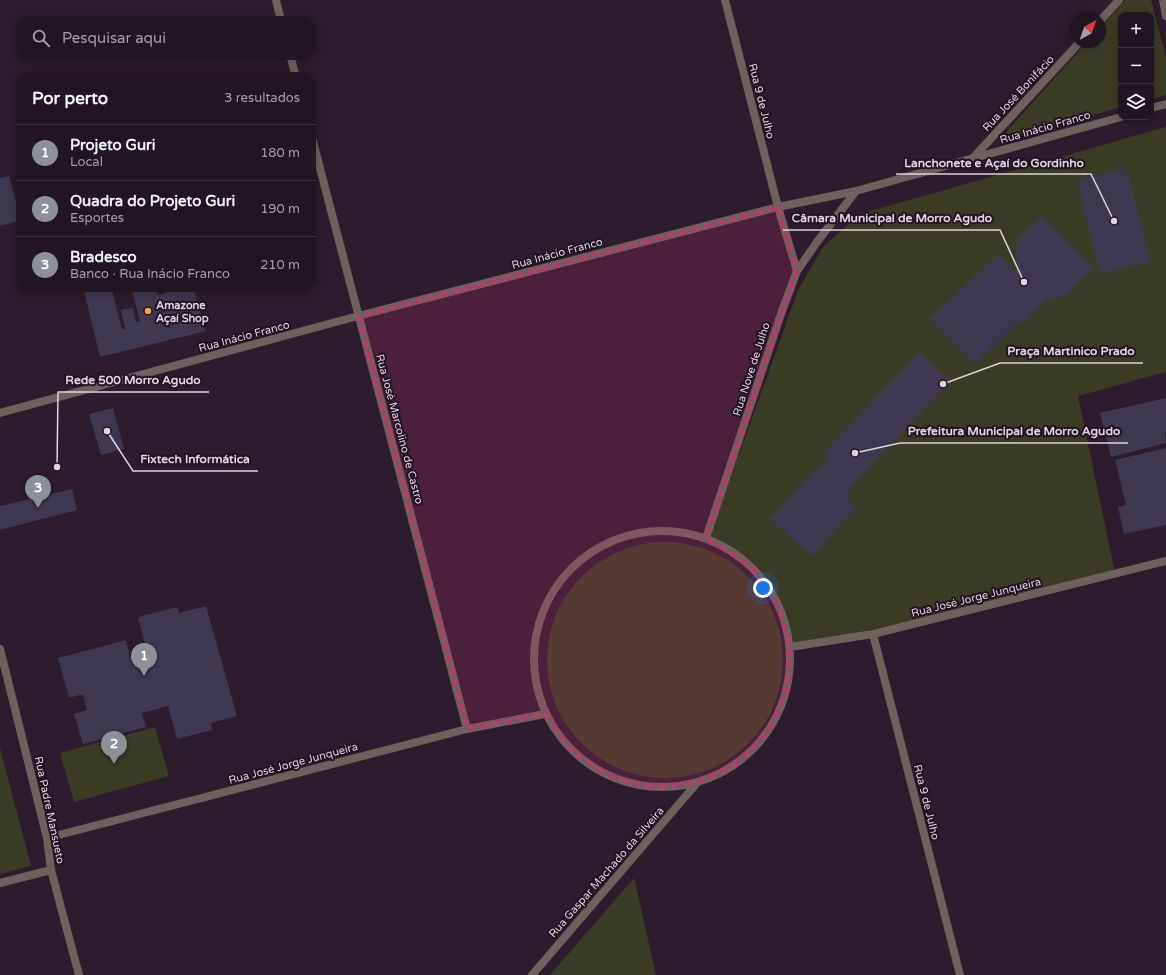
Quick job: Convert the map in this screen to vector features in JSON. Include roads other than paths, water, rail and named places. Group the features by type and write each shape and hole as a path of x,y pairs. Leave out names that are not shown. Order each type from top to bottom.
{"street":[{"path":"276,0 280,16"},
{"name":"Rua 9 de Julho","path":"725,0 778,207"},
{"path":"1106,15 1120,0"},
{"path":"1163,0 1166,16"},
{"name":"Rua José Bonifácio","path":"972,159 1074,48"},
{"path":"291,60 295,72"},
{"path":"1154,107 1166,104"},
{"name":"Rua Inácio Franco","path":"0,413 358,316 778,207 856,191 1118,118"},
{"name":"Rua José Marcolino de Castro","path":"316,153 467,729"},
{"name":"Rua Nove de Julho","path":"706,538 782,311 797,271 856,191"},
{"path":"778,207 797,271"},
{"path":"672,530 706,538 752,567 778,604 790,647 787,692 768,732 737,764 697,783 652,788 608,776 571,751 545,714 533,671 537,626 555,585 586,553 627,534 672,530"},
{"name":"Rua José Jorge Junqueira","path":"790,647 873,634 1166,561"},
{"name":"Rua 9 de Julho","path":"873,634 960,975"},
{"name":"Rua Padre Mansueto","path":"0,649 47,838 51,870 79,975"},
{"name":"Rua José Jorge Junqueira","path":"47,838 467,729 545,714"},
{"name":"Rua Gaspar Machado da Silveira","path":"532,975 697,783"},
{"path":"0,883 51,870"}],"place":[{"name":"Lanchonete e Açaí do Gordinho","path":"1114,221"},
{"name":"Câmara Municipal de Morro Agudo","path":"1024,282"},
{"name":"Amazone Açaí Shop","path":"148,311"},
{"name":"Praça Martinico Prado","path":"943,384"},
{"name":"Fixtech Informática","path":"107,431"},
{"name":"Prefeitura Municipal de Morro Agudo","path":"855,453"},
{"name":"Rede 500 Morro Agudo","path":"57,467"},
{"name":"Bradesco","path":"38,508"},
{"name":"Projeto Guri","path":"144,676"},
{"name":"Quadra do Projeto Guri","path":"114,764"}]}
